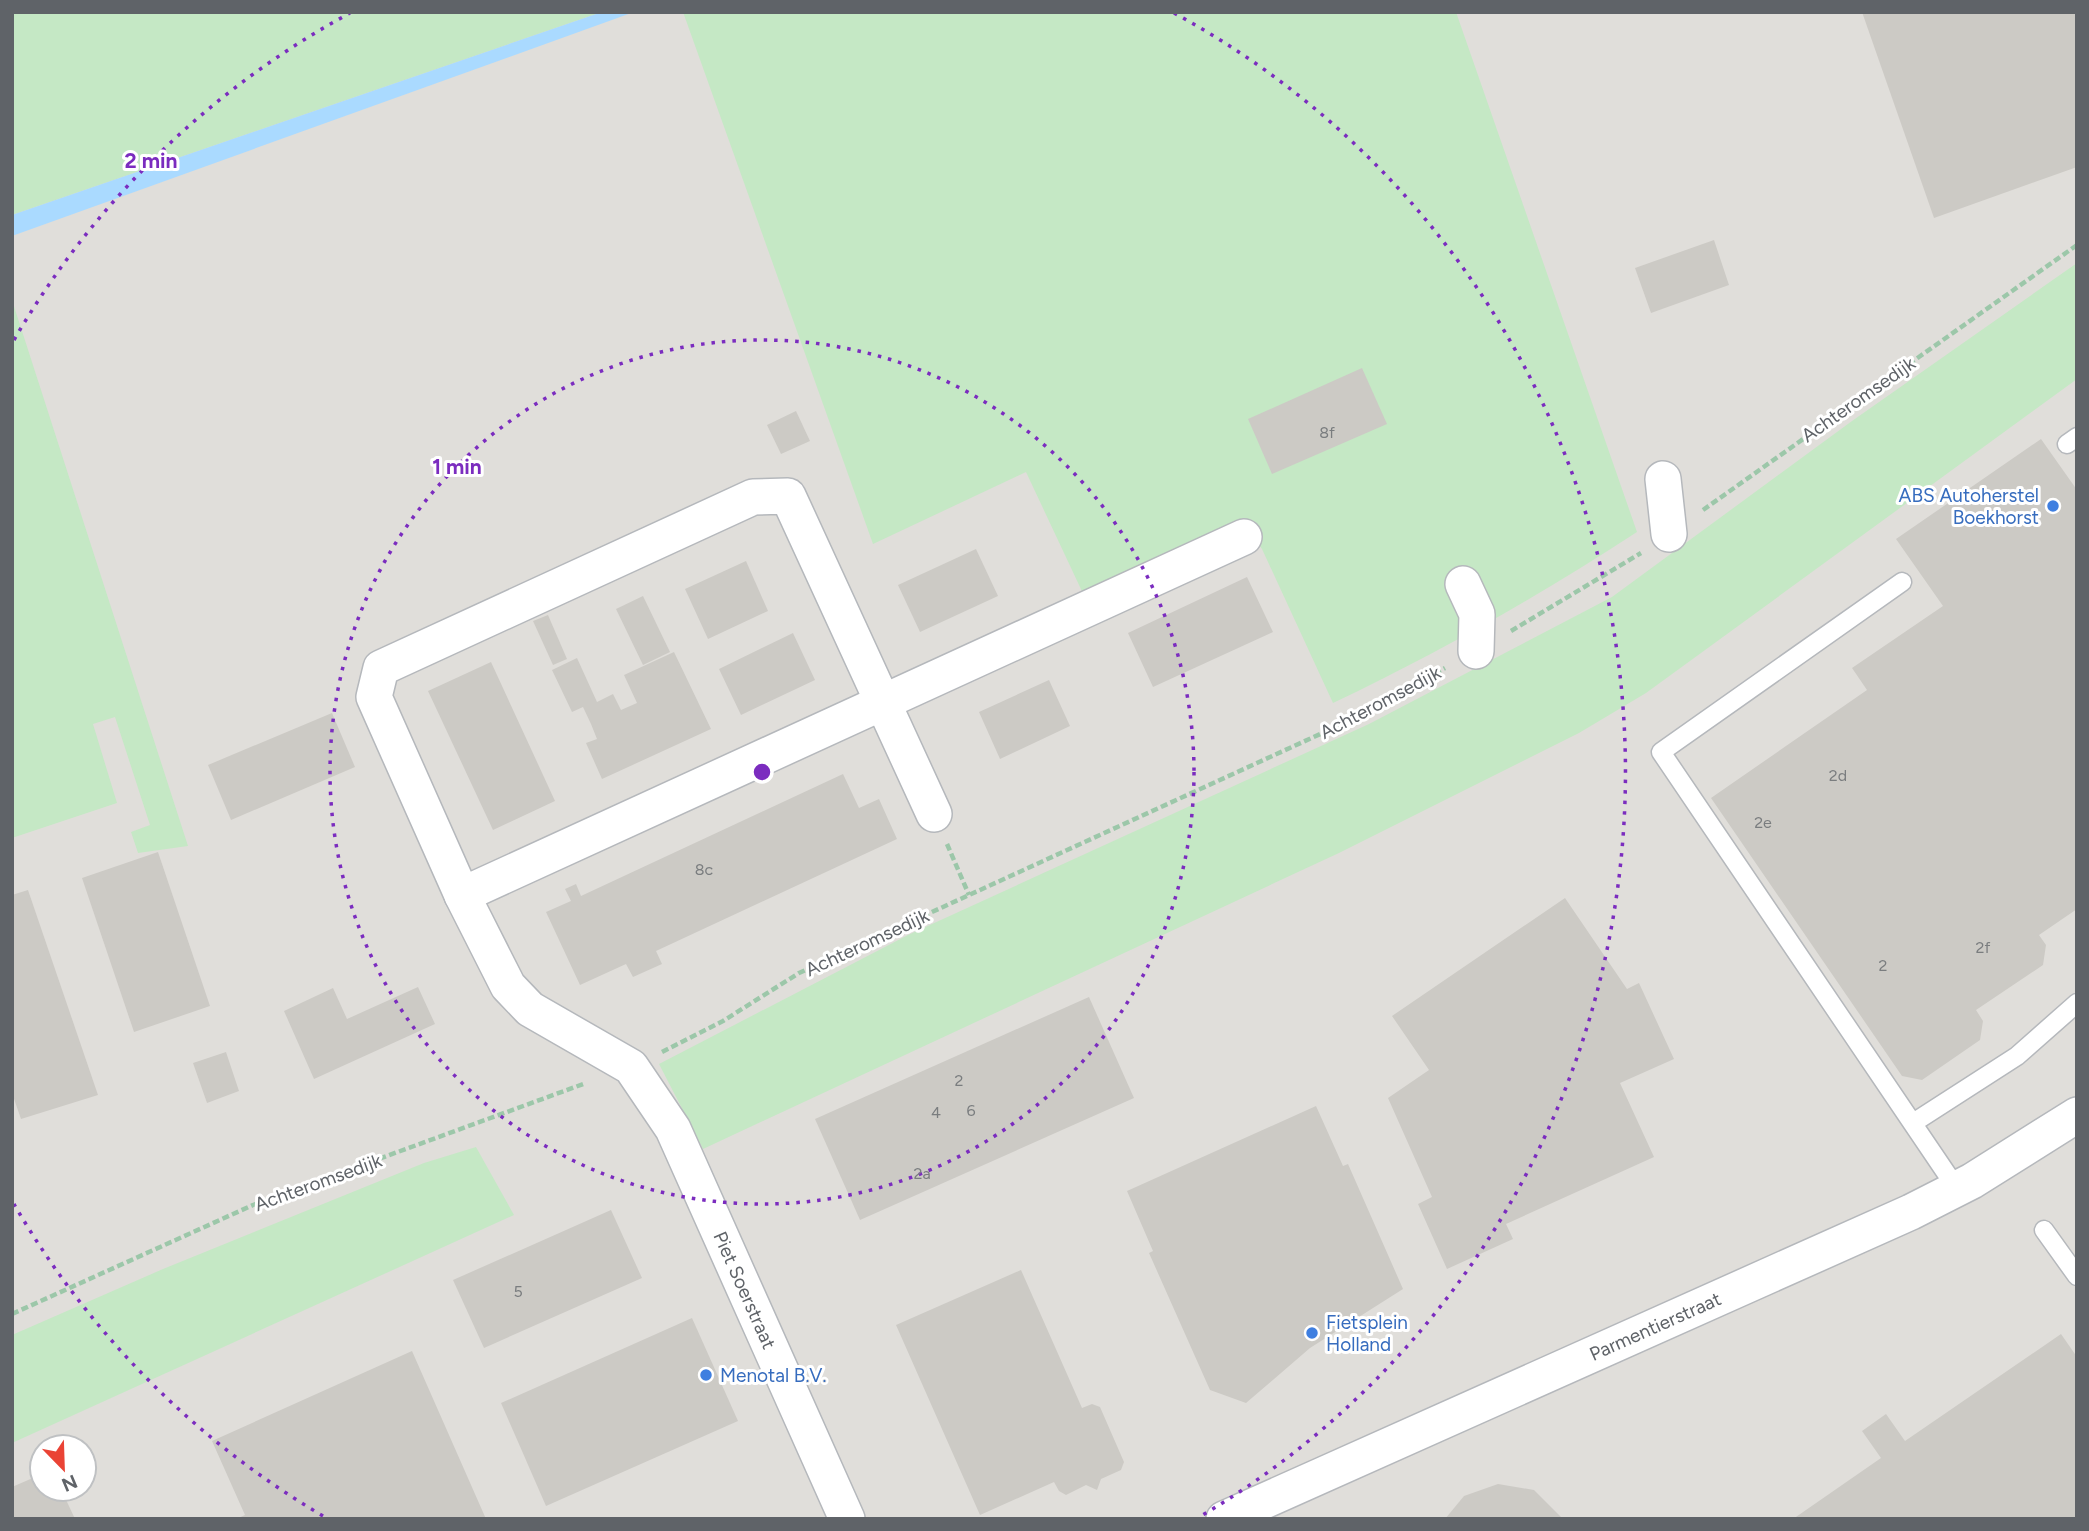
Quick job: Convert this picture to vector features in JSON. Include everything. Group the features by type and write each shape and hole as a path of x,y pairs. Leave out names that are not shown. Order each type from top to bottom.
{"street":[{"path":"1663,479 1669,534"},
{"path":"631,1067 530,1009 508,986 462,895 374,697 381,668 753,497 788,496 934,814"},
{"path":"462,895 1244,537"},
{"path":"1463,584 1477,614 1476,651"},
{"name":"Piet Soerstraat","path":"631,1067 673,1129 847,1519"},
{"name":"Parmentierstraat","path":"1224,1519 1898,1218 1957,1189 2077,1115"}],"lane":[{"path":"1902,582 1661,752 1957,1189"},
{"path":"1913,1123 2017,1056 2077,1003"},
{"path":"2044,1230 2077,1276"}],"path":[{"name":"Achteromsedijk","path":"12,1314 253,1205 631,1067 723,1021 799,974 1342,724 1476,651 1629,562 2077,245"},
{"path":"934,814 970,895"}],"shaded area":[{"path":"12,12 2077,12 2077,1519 12,1519"}],"green space":[{"path":"12,12 602,12 12,215"},
{"path":"683,12 1456,12 1637,532 1488,623 1333,703 1262,549 1245,526 1087,602 1026,472 873,544"},
{"path":"2077,263 2077,379 1646,693 1579,733 1339,853 703,1149 659,1064 908,935 1369,724 1612,597 1852,421"},
{"path":"12,300 188,846 138,853 131,832 150,825 115,717 93,724 117,803 12,838"},
{"path":"476,1147 514,1215 34,1433 28,1433 28,1436 12,1443 12,1335 163,1269 424,1163"}],"water":[{"path":"602,12 634,12 12,236 12,215"}],"building":[{"path":"1862,12 2077,12 2077,167 1934,218"},
{"path":"1714,240 1729,285 1651,313 1635,268"},
{"path":"1362,368 1387,424 1272,474 1248,419"},
{"path":"796,411 810,441 781,454 767,425"},
{"path":"2041,439 2077,490 2077,909 2039,935 2046,945 2043,965 1976,1010 1983,1021 1980,1040 1922,1080 1902,1076 1711,798 1867,690 1852,668 1943,606 1896,539"},
{"path":"976,549 998,596 920,632 898,585"},
{"path":"746,561 768,611 708,639 685,589"},
{"path":"1247,577 1273,632 1153,687 1128,633"},
{"path":"643,596 670,652 643,665 616,609"},
{"path":"548,615 567,659 553,665 533,621"},
{"path":"793,633 815,680 741,715 719,669"},
{"path":"674,652 711,729 602,779 586,743 597,739 591,724 583,707 572,712 552,670 577,658 597,702 613,694 621,710 637,703 624,675"},
{"path":"491,662 555,801 493,830 428,691"},
{"path":"1049,680 1070,726 1000,759 979,712"},
{"path":"332,713 355,767 231,820 208,765"},
{"path":"843,774 859,808 879,799 897,839 656,951 662,964 633,977 626,964 580,985 546,912 571,901 565,889 576,884 581,896"},
{"path":"158,852 210,1006 134,1032 82,878"},
{"path":"28,890 98,1095 21,1119 12,1093 12,895"},
{"path":"1565,898 1627,989 1639,983 1674,1059 1620,1083 1654,1157 1506,1224 1513,1239 1447,1269 1418,1204 1432,1197 1388,1098 1429,1070 1392,1016"},
{"path":"418,987 435,1024 314,1079 284,1011 333,988 347,1019"},
{"path":"1089,997 1134,1098 860,1220 815,1119"},
{"path":"226,1052 239,1091 207,1103 193,1063"},
{"path":"1316,1106 1343,1166 1348,1164 1403,1289 1310,1348 1246,1403 1210,1390 1149,1253 1153,1251 1127,1191"},
{"path":"611,1210 642,1278 484,1348 453,1280"},
{"path":"1021,1270 1082,1408 1092,1404 1100,1407 1124,1462 1121,1470 1101,1479 1097,1490 1086,1485 1066,1495 1059,1491 1054,1482 980,1515 896,1325"},
{"path":"692,1318 738,1421 546,1506 501,1403"},
{"path":"2061,1334 2077,1357 2077,1519 1793,1519 1881,1458 1862,1431 1886,1414 1905,1441"},
{"path":"412,1351 486,1519 236,1519 245,1515 212,1441"},
{"path":"28,1480 28,1503 68,1503 75,1519 12,1519 12,1487"},
{"path":"1498,1484 1534,1490 1563,1519 1445,1519 1464,1496"}],"place":[{"name":"ABS Autoherstel Boekhorst","path":"2053,506"},
{"name":"Fietsplein Holland","path":"1312,1333"},
{"name":"Menotal B.V.","path":"706,1375"}]}
